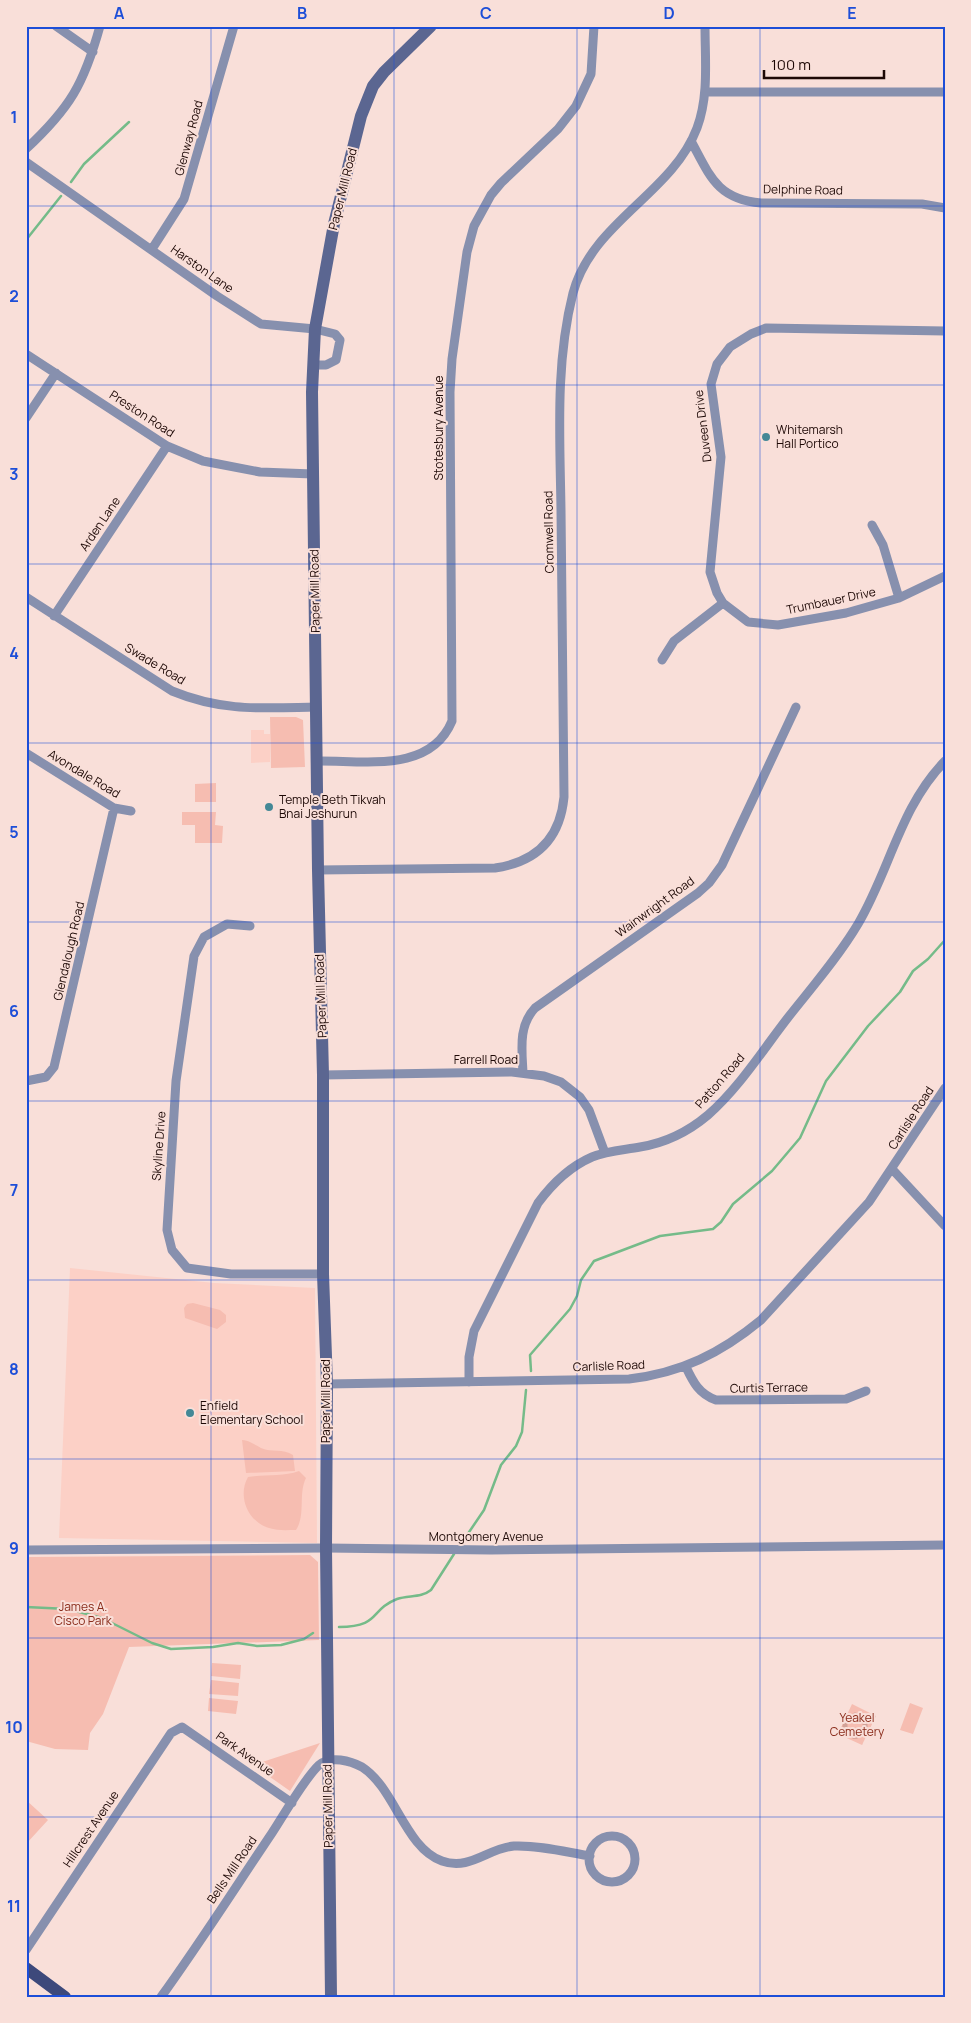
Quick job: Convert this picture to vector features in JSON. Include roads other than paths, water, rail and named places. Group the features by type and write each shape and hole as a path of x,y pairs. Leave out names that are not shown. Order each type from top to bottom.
{"main road":[{"name":"Paper Mill Road","path":"331,1997 327,1760 323,1075 316,761 313,474 315,329 334,224 361,116 373,86 384,72 431,26"},
{"path":"26,1968 65,1997"}],"street":[{"path":"56,26 93,52"},
{"path":"26,149 65,110 84,78 100,26"},
{"name":"Glenway Road","path":"152,249 184,199 234,26"},
{"name":"Stotesbury Avenue","path":"316,761 411,758 438,744 452,721 450,392 452,359 466,252 474,226 491,195 558,129 576,106 591,74 594,26"},
{"name":"Cromwell Road","path":"318,870 502,867 525,860 542,848 553,834 561,816 564,797 560,397 569,312 579,276 595,248 605,235 672,168 691,141 697,127 705,92 705,26"},
{"path":"705,92 945,92"},
{"name":"Delphine Road","path":"691,141 708,174 720,188 732,197 742,200 761,203 922,204 945,208"},
{"name":"Harston Lane","path":"26,162 217,296 261,324 315,329 335,334 340,340 336,360 326,365 314,365"},
{"name":"Duveen Drive","path":"723,603 712,582 710,562 721,457 710,384 721,357 736,342 766,328 945,331"},
{"name":"Preston Road","path":"26,354 167,446 203,461 226,466 260,472 313,474"},
{"path":"26,418 56,373"},
{"name":"Arden Lane","path":"54,616 167,446"},
{"path":"872,525 883,545 899,598"},
{"name":"Trumbauer Drive","path":"723,603 748,622 765,625 826,617 899,598 945,576"},
{"name":"Swade Road","path":"26,597 172,691 184,696 235,708 316,707"},
{"path":"662,660 674,641 723,603"},
{"name":"Wainwright Road","path":"523,1073 523,1031 527,1020 535,1008 698,893 714,878 722,865 796,707"},
{"name":"Avondale Road","path":"26,753 114,808 131,811"},
{"name":"Patton Road","path":"469,1382 469,1358 474,1331 538,1203 552,1185 582,1162 604,1153 643,1146 675,1136 697,1123 719,1104 859,923 913,803 945,761"},
{"name":"Glendalough Road","path":"26,1081 46,1077 54,1067 114,808"},
{"name":"Skyline Drive","path":"250,926 228,924 204,937 194,956 176,1081 167,1230 172,1250 187,1268 231,1274 323,1274"},
{"name":"Farrell Road","path":"323,1075 523,1073 555,1080 577,1094 589,1110 604,1153"},
{"name":"Carlisle Road","path":"326,1384 629,1379 652,1376 686,1367 726,1347 761,1320 869,1202 925,1115 945,1088"},
{"path":"892,1169 945,1226"},
{"name":"Curtis Terrace","path":"686,1367 698,1389 708,1397 716,1400 846,1399 866,1390"},
{"name":"Montgomery Avenue","path":"26,1550 326,1548 501,1550 945,1545"},
{"name":"Park Avenue","path":"182,1726 292,1802"},
{"name":"Hillcrest Avenue","path":"26,1950 171,1733 182,1726"},
{"path":"327,1760 341,1760 355,1764 370,1774 423,1848 441,1861 456,1864 465,1863 494,1851 515,1846 590,1856"},
{"name":"Bells Mill Road","path":"161,1997 292,1802 320,1764 327,1760"},
{"path":"612,1836 620,1838 632,1847 635,1862 630,1875 623,1880 616,1882 605,1881 592,1871 590,1856 597,1842 612,1836"}],"waterway":[{"path":"71,182 84,164 129,122"},
{"path":"26,240 61,196"},
{"path":"531,1371 530,1355 570,1309 577,1296 581,1280 594,1261 660,1236 713,1229 721,1222 733,1204 772,1171 800,1138 826,1081 868,1026 900,992 913,971 928,959 945,940"},
{"path":"463,1541 484,1510 501,1465 516,1446 522,1432 526,1390"},
{"path":"339,1627 362,1624 388,1603 397,1599 427,1593 431,1590 454,1554"},
{"path":"26,1607 68,1609 102,1618 152,1643 171,1649 213,1647 238,1643 257,1646 281,1645 304,1639 313,1633"}],"place":[{"name":"Whitemarsh Hall Portico","path":"766,437"},
{"name":"Temple Beth Tikvah Bnai Jeshurun","path":"269,807"},
{"name":"Enfield Elementary School","path":"190,1413"}],"park label":[{"name":"James A. Cisco Park","path":"83,1614"},
{"name":"Yeakel Cemetery","path":"857,1725"}]}
